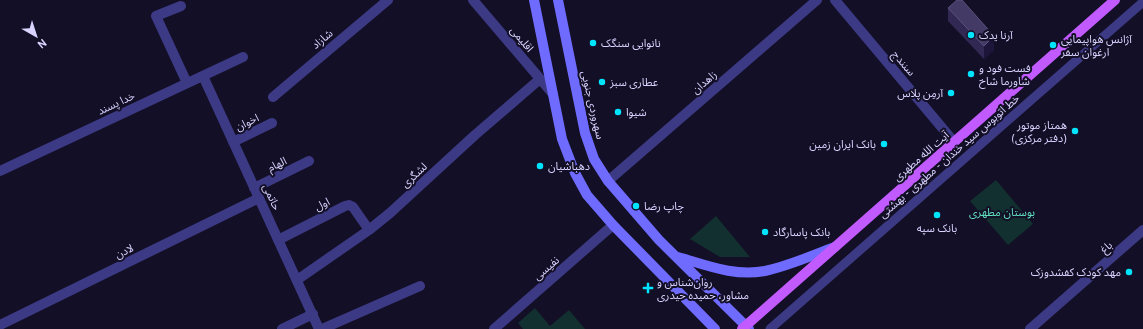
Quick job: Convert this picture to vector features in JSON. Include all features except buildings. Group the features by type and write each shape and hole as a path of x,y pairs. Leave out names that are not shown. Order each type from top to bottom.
{"main road":[{"path":"534,0 562,139 575,173 587,195 613,225 715,329"},
{"name":"سهروردی جنوبی","path":"558,0 585,133 594,159 608,181 659,240 745,328"},
{"name":"آیت الله مطهری","path":"745,328 1115,0"},
{"path":"676,256 726,270 754,272 775,268 835,247"}],"street":[{"name":"شازاد","path":"273,97 388,0"},
{"name":"اقلیمی","path":"473,0 553,94"},
{"name":"زاهدان","path":"608,181 817,0"},
{"name":"سنندج","path":"835,0 954,142"},
{"path":"181,6 156,16 187,83"},
{"name":"خدا پسند","path":"0,171 242,57"},
{"name":"حاتمی","path":"203,76 278,240 321,329"},
{"name":"لشگری","path":"297,280 390,214 475,135 540,79"},
{"name":"اخوان","path":"233,142 272,123"},
{"name":"الهام","path":"254,188 309,162"},
{"name":"لادن","path":"0,325 259,198"},
{"name":"اول","path":"278,240 345,206 353,207 369,230"},
{"name":"نفیسی","path":"494,329 613,225"},
{"name":"باغ","path":"1030,329 1143,230"},
{"path":"321,329 420,286"},
{"path":"282,329 313,314"}],"lane":[{"name":"خط اتوبوس سید خندان - مطهری - بهشتی","path":"770,329 1143,2"}],"green space":[{"name":"بوستان مطهری","path":"996,180 1033,224 1008,245 970,201"},
{"path":"716,216 750,257 720,257 690,239"},
{"path":"535,308 550,326 569,310 585,329 523,329 518,323"}],"place":[{"name":"آرنا یدک","path":"971,35"},
{"name":"نانوایی سنگک","path":"593,43"},
{"name":"آژانس هواپیمایی ارغوان سفر","path":"1053,45"},
{"name":"فست فود و شاورما شاخ","path":"971,74"},
{"name":"عطاری سبز","path":"602,82"},
{"name":"آرمِن پلاس","path":"951,93"},
{"name":"شیوا","path":"618,112"},
{"name":"همتاز موتور (دفتر مرکزی)","path":"1075,131"},
{"name":"بانک ایران زمین","path":"884,144"},
{"name":"دهباشیان","path":"540,166"},
{"name":"چاپ رضا","path":"636,206"},
{"name":"بانک سپه","path":"937,215"},
{"name":"بانک پاسارگاد","path":"765,232"},
{"name":"مهد کودک کفشدوزک","path":"1129,272"},
{"name":"روان‌شناس و مشاور، حمیده حیدری","path":"648,288"}]}
